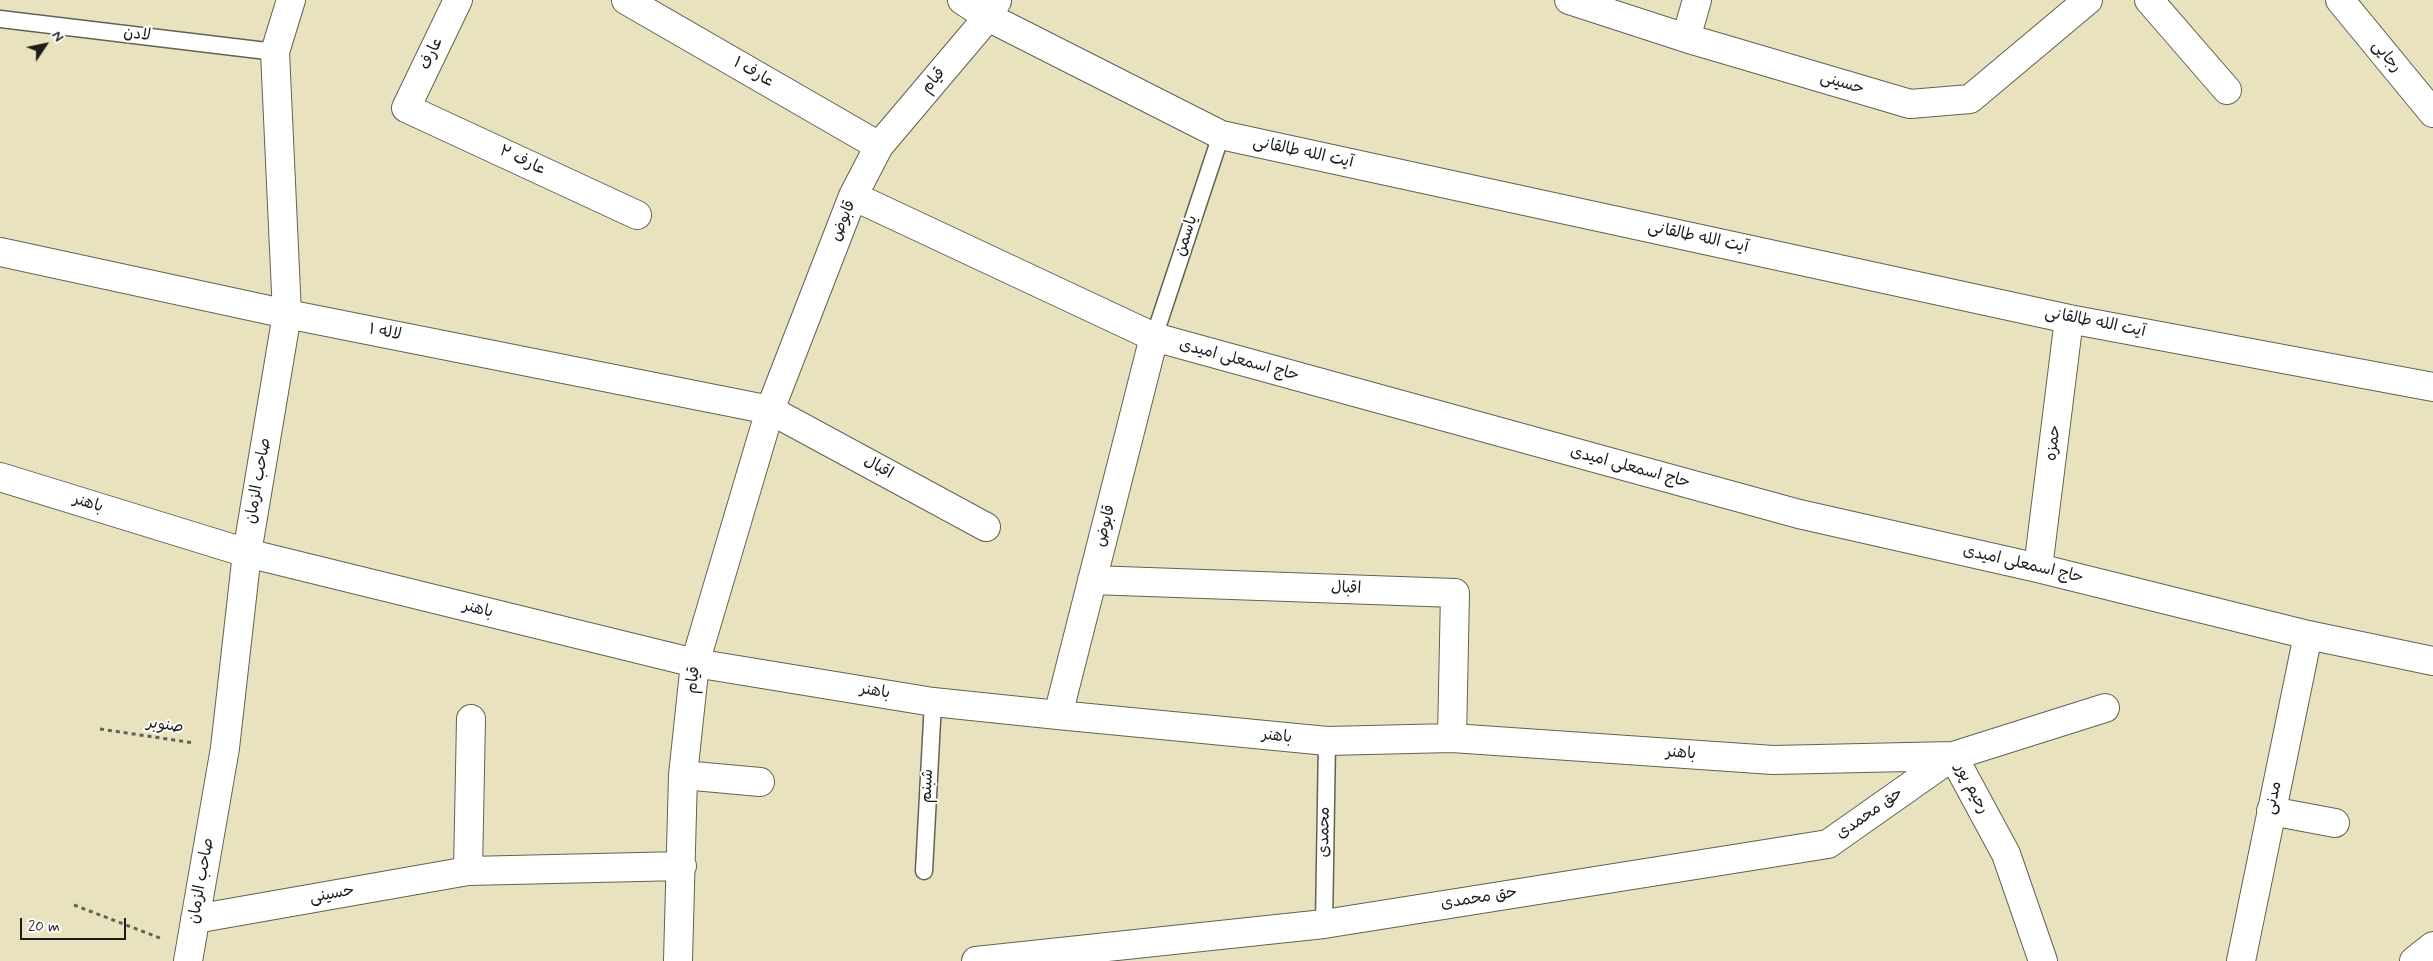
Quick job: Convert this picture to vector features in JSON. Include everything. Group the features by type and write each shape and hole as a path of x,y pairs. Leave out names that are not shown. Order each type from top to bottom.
{"street":[{"name":"صاحب الزمان","path":"189,956 225,748 247,554 287,314 275,52 291,0"},
{"name":"عارف","path":"406,108 458,0"},
{"name":"عارف ۱","path":"626,0 879,146"},
{"name":"آیت الله طالقانی","path":"962,0 993,8 1221,135 2070,319 2433,386"},
{"name":"حسینی","path":"1569,0 1686,38 1910,104 1970,99 2088,0"},
{"path":"1686,38 1697,0"},
{"path":"2149,0 2227,90"},
{"name":"رجایی","path":"2340,0 2433,113"},
{"name":"قیام","path":"879,146 993,8"},
{"name":"عارف ۲","path":"406,108 637,215"},
{"name":"قابوض","path":"770,410 853,196 879,146"},
{"name":"حاج اسمعلی امیدی","path":"853,196 1154,337 1798,514 2038,568 2308,635 2433,661"},
{"name":"لاله ۱","path":"0,252 287,314 770,410"},
{"name":"حمزه","path":"2038,568 2070,319"},
{"name":"قابوض","path":"1058,715 1154,337"},
{"name":"قیام","path":"678,961 683,775 695,663 770,410"},
{"name":"اقبال","path":"770,410 986,527"},
{"name":"باهنر","path":"0,477 247,554 695,663 933,702 1327,741 1452,738 1773,760"},
{"name":"اقبال","path":"1092,580 1455,593 1452,738"},
{"name":"مدنی","path":"2241,961 2308,635"},
{"path":"1953,756 2105,708"},
{"path":"468,871 471,719"},
{"name":"رحیم پور","path":"1773,760 1953,756 2006,854 2043,961"},
{"name":"حق محمدی","path":"976,961 1324,924 1828,844 1953,756"},
{"path":"683,775 760,782"},
{"path":"2271,811 2335,823"},
{"name":"حسینی","path":"195,919 468,871 682,866"},
{"path":"2414,961 2433,946"}],"lane":[{"name":"لادن","path":"0,19 275,52"},
{"name":"یاسمن","path":"1154,337 1221,135"},
{"name":"شبنم","path":"924,871 933,702"},
{"name":"محمدی","path":"1324,924 1327,741"}],"path":[{"name":"صنوبر","path":"100,729 225,748"},
{"path":"74,905 189,956"}]}
